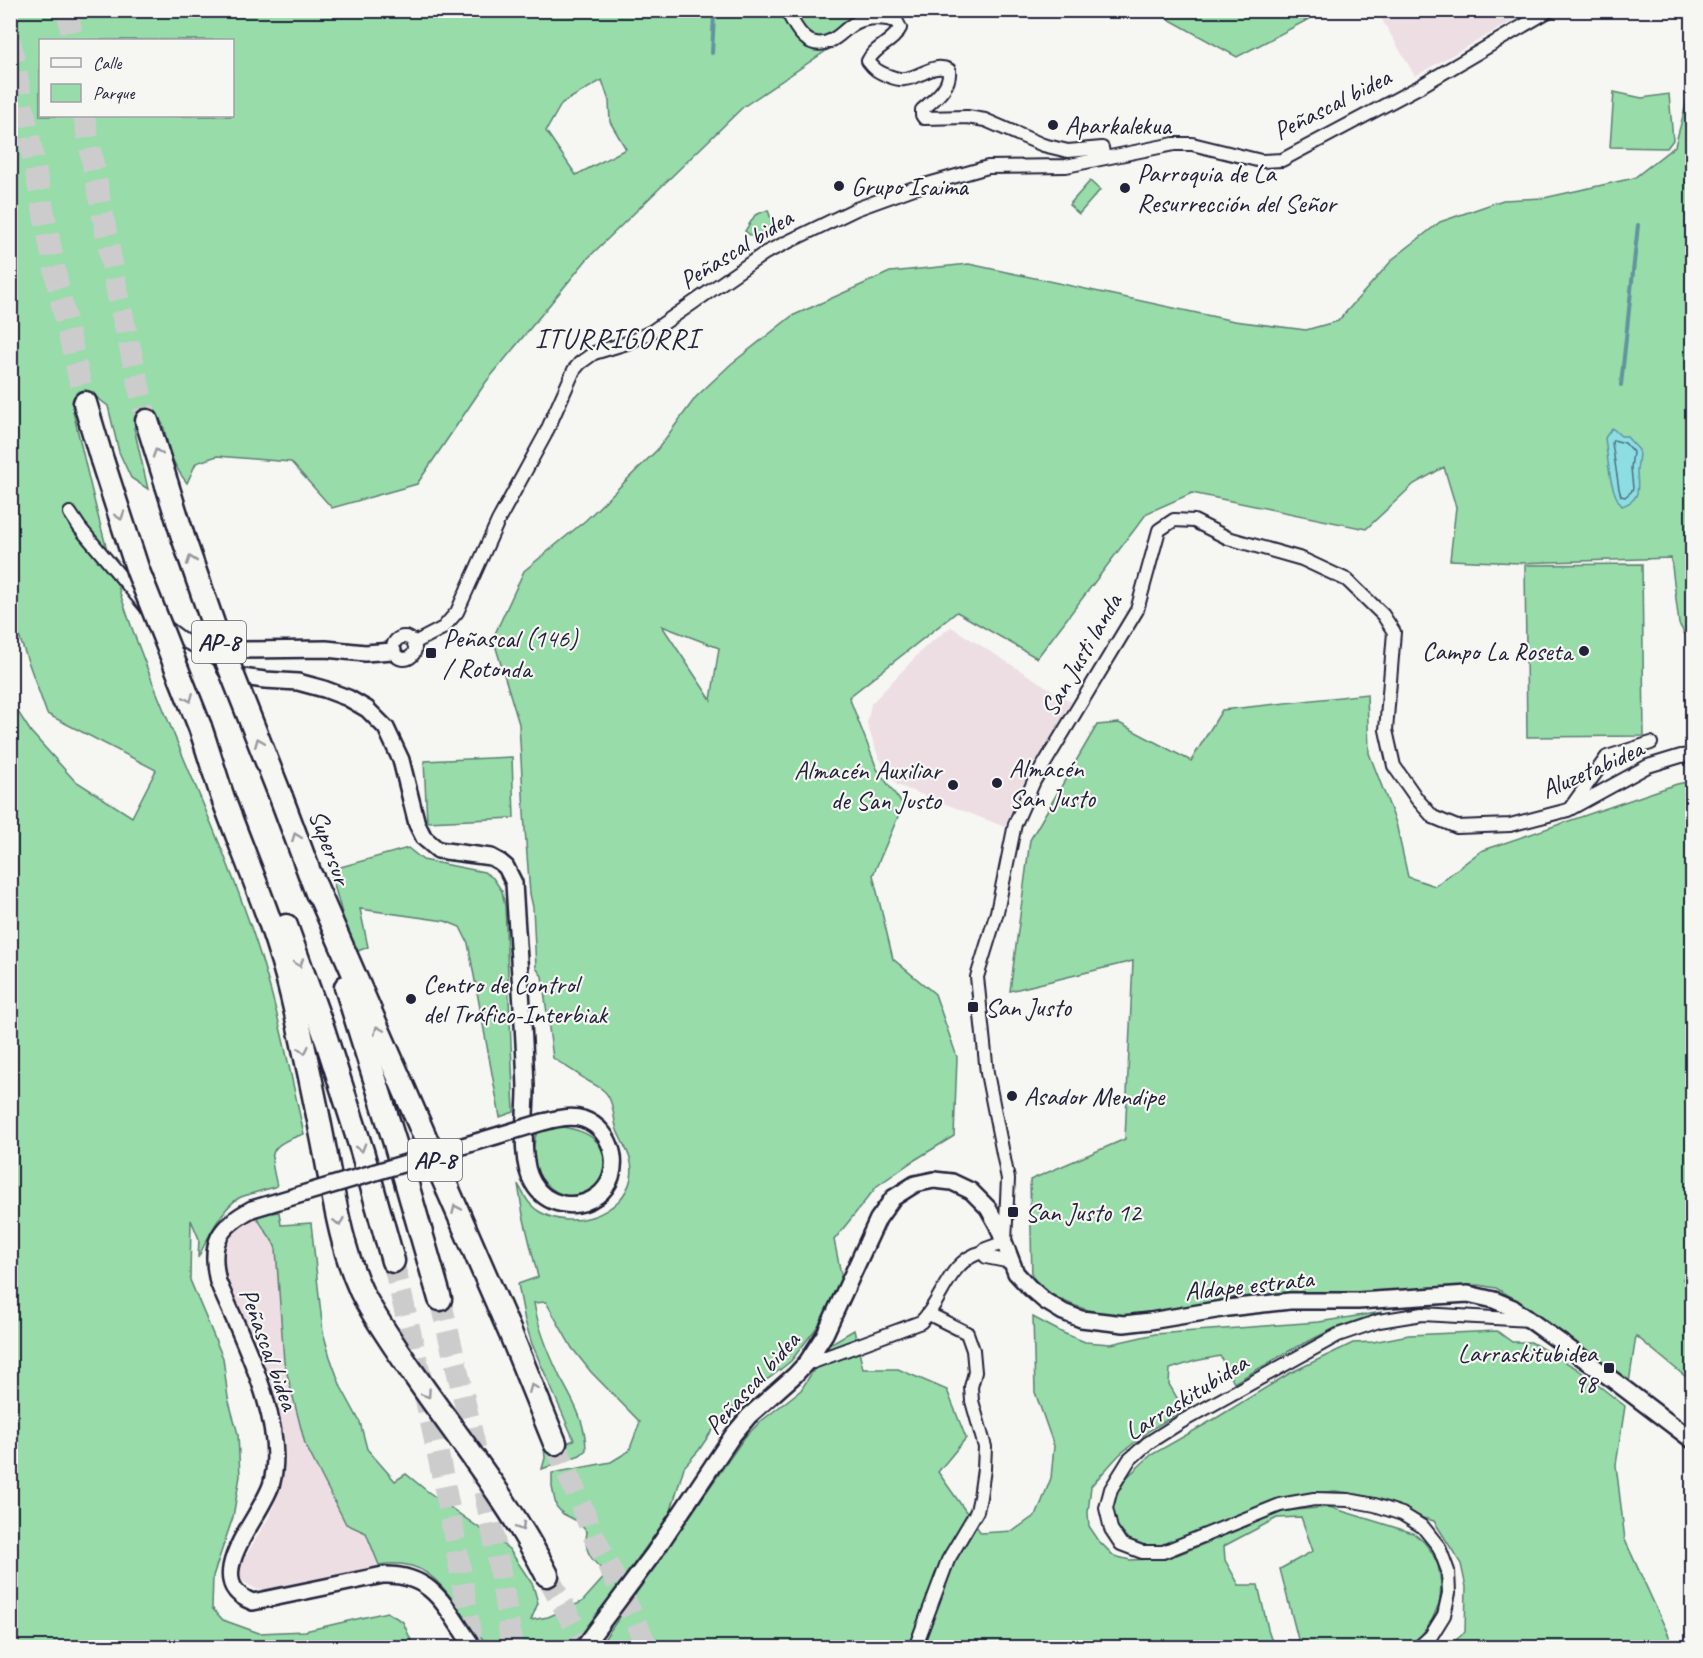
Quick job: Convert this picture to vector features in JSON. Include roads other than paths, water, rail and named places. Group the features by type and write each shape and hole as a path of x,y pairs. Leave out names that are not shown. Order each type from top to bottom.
{"highway":[{"name":"AP-8","path":"86,403 138,571 227,794 274,891 324,1032 362,1151 393,1262"},
{"name":"Supersur","path":"147,421 218,639 312,878 395,1143 440,1299"},
{"path":"227,794 292,993 338,1221 345,1248 362,1292 386,1333 442,1416 511,1511 548,1575"},
{"name":"AP-8","path":"312,878 510,1332 555,1443"}],"street":[{"path":"787,10 796,30 801,35 810,41 824,44 857,22 888,19 897,22 900,28 896,36 871,54 868,61 875,71 903,80 933,68 942,67 949,70 950,76 939,96 922,110 924,118 967,117 985,120 1046,146 1068,151 1102,147 1104,158"},
{"name":"Peñascal bidea","path":"393,651 393,644 398,638 409,638 414,643 443,628 457,612 498,521 545,435 570,375 580,363 594,353 651,333 765,253 856,209 914,188 988,167 1066,166 1174,144 1192,144 1261,161 1282,160 1411,91 1550,10"},
{"path":"70,513 143,605 186,642 222,661 228,654 243,650 326,650 365,653 393,651"},
{"name":"San Justi landa","path":"1005,1242 1008,1179 987,1073 977,977 997,912 1014,824 1034,781 1137,610 1159,530 1174,520 1194,521 1228,538 1302,559 1347,580 1383,615 1394,632 1386,730 1394,766 1433,817 1457,827 1510,825"},
{"name":"Peñascal bidea","path":"222,661 226,670 242,677 298,682 338,694 367,709 386,728 401,760 417,824 424,838 438,850 491,857 506,867 514,883 526,1090 525,1156 533,1183 543,1195 553,1202 577,1204 594,1197 605,1189 610,1179 614,1164 612,1148 604,1133 594,1124 581,1118 564,1117 543,1122 252,1209 235,1218 226,1227 215,1248 214,1267 218,1282 258,1377 268,1407 275,1446 272,1483 238,1546 231,1564 230,1578 238,1594 253,1602 383,1575 405,1576 417,1580 439,1596 474,1647"},
{"path":"1568,810 1607,757 1651,743"},
{"name":"Aluzetabidea","path":"1510,825 1568,810 1648,766 1692,754"},
{"path":"1599,767 1605,778 1620,781"},
{"name":"Peñascal bidea","path":"583,1647 654,1553 733,1435 749,1416 807,1362 825,1334 878,1219 893,1198 915,1184 934,1180 952,1182 971,1191 988,1208 1005,1242"},
{"path":"807,1362 813,1362 921,1322 929,1314 957,1267 972,1254 983,1252 1005,1242"},
{"name":"Aldape estrata","path":"1005,1242 1016,1273 1045,1301 1081,1319 1101,1322 1124,1324 1290,1301 1358,1301 1468,1294 1494,1300 1513,1308 1531,1320"},
{"path":"983,1252 986,1257 1011,1262"},
{"path":"915,1647 948,1560 977,1511 985,1447 972,1401 971,1387 975,1372 973,1350 967,1333 929,1314"},
{"name":"Larraskitubidea","path":"1418,1647 1431,1636 1444,1615 1449,1593 1448,1571 1439,1546 1423,1527 1402,1514 1348,1500 1314,1499 1280,1505 1163,1552 1142,1552 1121,1544 1111,1529 1106,1508 1111,1489 1129,1460 1148,1443 1181,1422 1338,1335 1379,1322 1422,1314 1531,1320"},
{"path":"1531,1320 1692,1440"}],"water":[{"path":"1612,428 1621,436 1626,436 1639,450 1636,496 1622,506 1614,492 1608,464 1605,438"}],"waterway":[{"path":"710,10 714,15 712,53"},
{"path":"1621,385 1638,225"},
{"path":"1684,1279 1692,1278"}],"tunnel":[{"path":"68,10 72,39"},
{"path":"10,40 61,301 85,403"},
{"path":"84,117 118,296 147,421"},
{"path":"393,1261 448,1502 472,1648"},
{"path":"440,1299 490,1516 512,1648"},
{"path":"555,1443 593,1534 648,1648"},
{"path":"547,1575 586,1648"}],"place":[{"name":"Aparkalekua","path":"1053,125"},
{"name":"Grupo Isaima","path":"839,186"},
{"name":"Parroquia de La Resurrección del Señor","path":"1125,188"},
{"name":"Campo La Roseta","path":"1584,651"},
{"name":"Peñascal (146) / Rotonda","path":"431,653"},
{"name":"Almacén San Justo","path":"997,783"},
{"name":"Almacén Auxiliar de San Justo","path":"953,785"},
{"name":"Centro de Control del Tráfico-Interbiak","path":"411,999"},
{"name":"San Justo","path":"973,1007"},
{"name":"Asador Mendipe","path":"1012,1096"},
{"name":"San Justo 12","path":"1013,1212"},
{"name":"Larraskitubidea 98","path":"1609,1368"}],"district":[{"name":"ITURRIGORRI","path":"617,338"}]}
